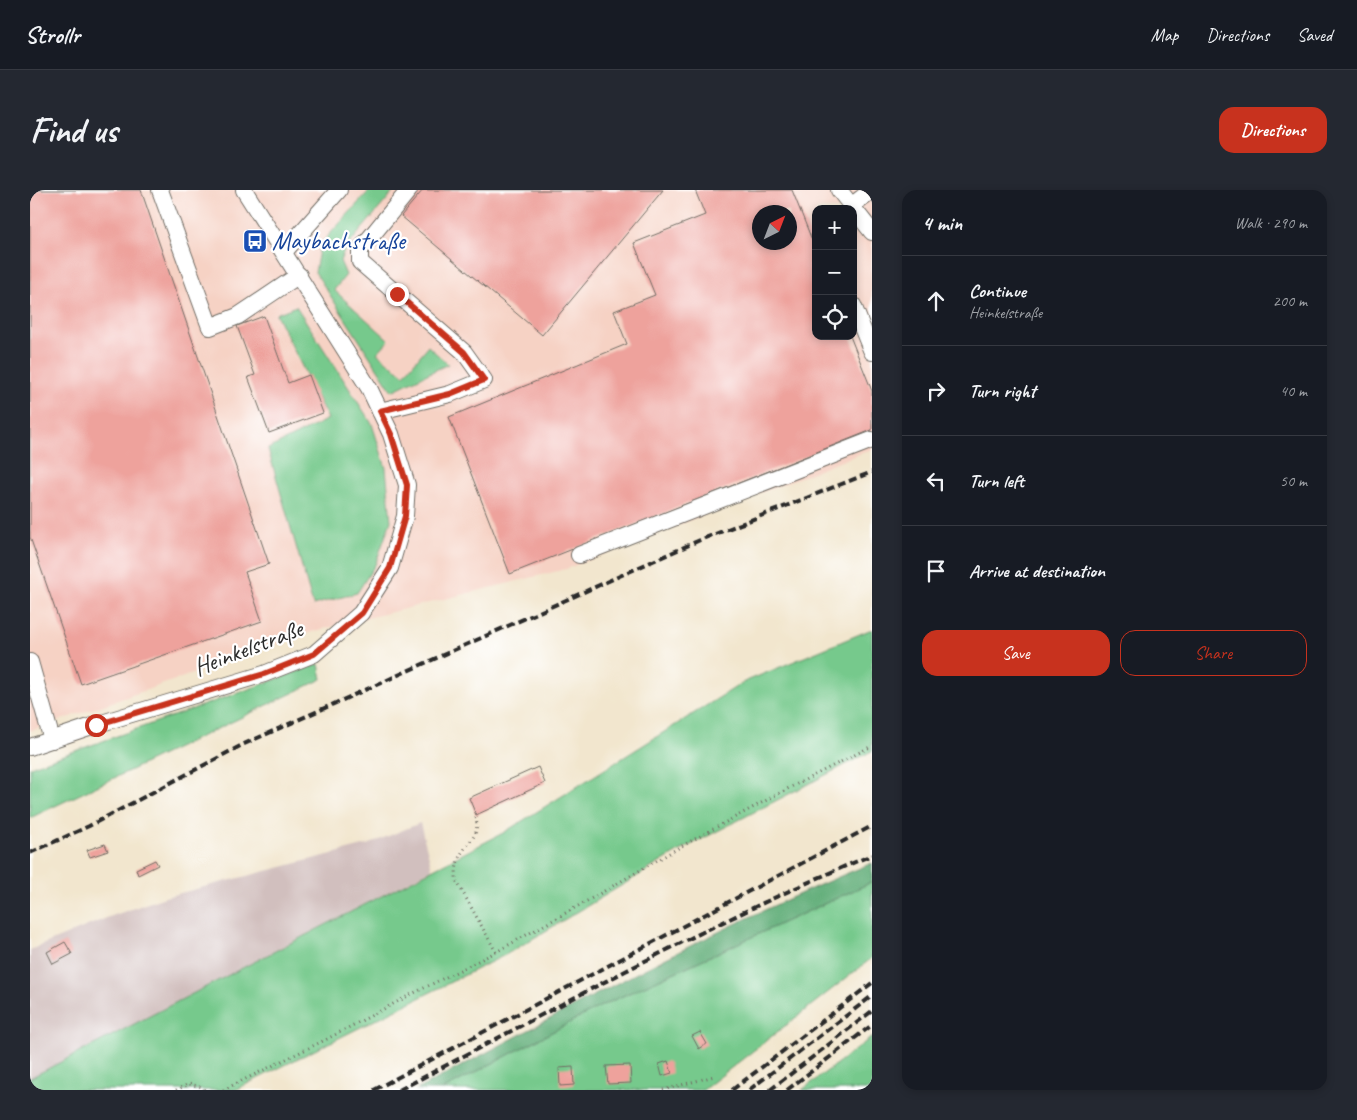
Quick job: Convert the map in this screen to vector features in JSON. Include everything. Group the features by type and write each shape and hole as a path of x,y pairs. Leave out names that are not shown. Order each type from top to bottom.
{"street":[{"path":"160,190 210,327 238,316 299,276"},
{"name":"Heinkelstraße","path":"30,747 264,674 314,654 362,613 390,568 405,516 407,485 391,434 369,388 244,190"},
{"path":"284,252 339,190"},
{"path":"380,411 450,394 484,380 464,352 360,262 360,250 408,190"},
{"path":"839,190 850,205"},
{"path":"852,205 870,191"},
{"path":"857,213 872,232"},
{"path":"857,316 872,352"},
{"path":"580,555 872,440"},
{"path":"30,662 52,740"}],"path":[{"path":"223,1090 496,952 680,847 790,787 872,746"},
{"path":"476,817 478,826 475,836 460,856 456,867 456,880 496,952"},
{"path":"663,1090 714,1076"},
{"path":"176,1090 189,1084 202,1087 204,1090"}],"shaded area":[{"path":"30,190 872,190 872,449 566,569 311,632 30,731"},
{"path":"420,823 432,869 30,1078 30,950 109,917 165,897 367,845"}],"green space":[{"path":"370,190 395,190 345,249 340,261 346,275 334,290 389,340 377,353 404,375 428,346 448,364 392,391 315,272 320,245"},
{"path":"296,306 372,424 386,468 391,521 375,565 357,593 313,605 268,449 328,419 276,314"},
{"path":"872,629 872,751 681,850 507,954 235,1090 30,1090 30,1078 503,833 744,682"},
{"path":"319,664 322,679 30,818 30,767"},
{"path":"872,863 872,882 603,1005 442,1090 416,1090 698,942 755,914"},
{"path":"872,882 872,958 703,1090 442,1090 603,1005"},
{"path":"872,1037 872,1090 802,1090"}],"building":[{"path":"30,190 141,190 269,564 245,572 262,621 81,684 30,537"},
{"path":"423,190 663,190 542,335 401,216"},
{"path":"695,190 792,190 812,240 812,340 852,340 872,391 872,430 510,574 449,417 627,344 614,311 655,295 634,243 705,215"},
{"path":"264,316 288,383 309,375 323,413 269,433 248,377 255,375 237,326"},
{"path":"538,767 545,783 476,815 469,798"},
{"path":"105,844 108,851 90,857 87,850"},
{"path":"155,860 158,865 138,875 136,869"},
{"path":"65,942 72,954 53,964 47,952"},
{"path":"700,1032 707,1044 699,1049 692,1036"},
{"path":"668,1061 672,1073 662,1076 659,1064"},
{"path":"630,1065 631,1083 608,1084 606,1066"},
{"path":"573,1067 574,1085 560,1086 559,1068"}],"railway":[{"path":"30,853 89,826 242,745 700,540 872,472"},
{"path":"374,1090 872,826"},
{"path":"399,1090 692,937 811,881 872,855"},
{"path":"732,1090 872,983"},
{"path":"749,1090 872,996"},
{"path":"770,1090 872,1011"},
{"path":"787,1090 872,1025"}],"place":[{"name":"Maybachstraße","path":"255,241"}],"route":[{"path":"96,725 264,674 314,654 362,613 390,568 405,516 407,485 391,434 380,411 450,394 484,380 464,352 397,294"}]}
